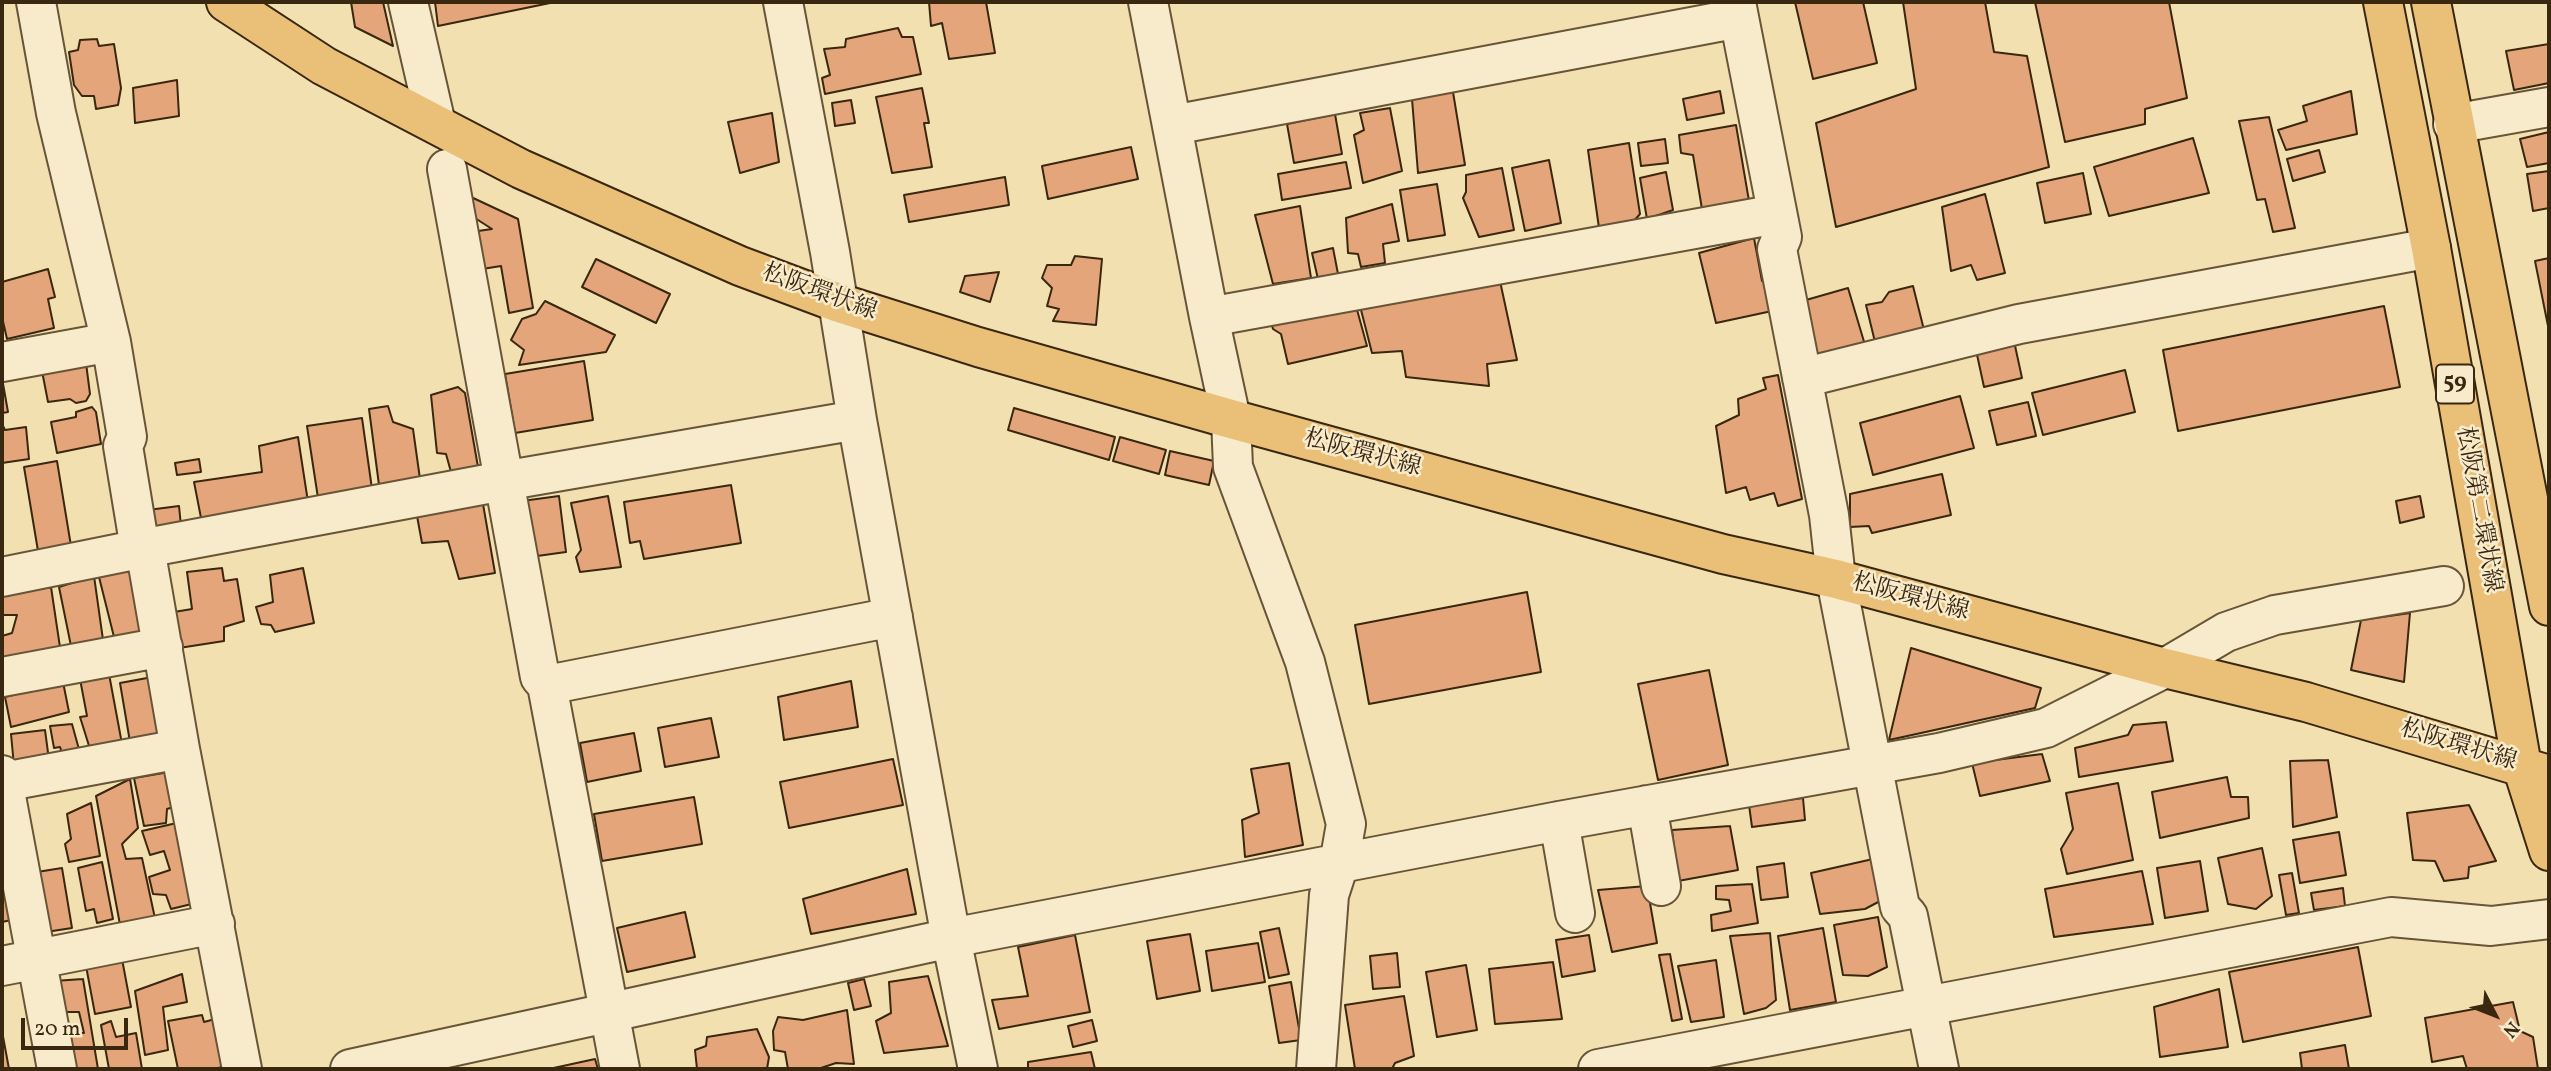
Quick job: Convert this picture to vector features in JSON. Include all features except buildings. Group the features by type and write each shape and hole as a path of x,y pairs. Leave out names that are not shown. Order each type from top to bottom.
{"main road":[{"name":"松阪環状線","path":"226,2 324,66 521,169 740,266 839,303 978,347 1231,419 1723,554 1836,579 2165,668 2306,702 2535,771"},
{"name":"松阪第二環状線","path":"2383,2 2549,851"},
{"name":"松阪第二環状線","path":"2431,2 2453,124 2547,585"}],"street":[{"path":"36,2 56,113 111,342 127,437 123,446 242,1069"},
{"path":"408,2 436,124"},
{"path":"783,2 951,938 978,1069"},
{"path":"1148,2 1231,419 1233,467 1305,662 1346,824 1339,864 1329,895 1316,1069"},
{"path":"1174,125 1738,10 1782,237 1777,249 1829,515 1836,579 1900,907 1908,916 1939,1069"},
{"path":"2453,124 2549,107"},
{"path":"446,169 540,677 547,685 620,1069"},
{"path":"1209,317 1777,214"},
{"path":"1801,378 2019,324 2431,248"},
{"path":"2,362 111,342"},
{"path":"2,577 503,481 857,420"},
{"path":"350,1069 951,938 1559,821 1939,753 2046,728 2165,668 2226,632 2275,615 2444,586"},
{"path":"547,685 893,617"},
{"path":"2,677 163,647"},
{"path":"57,1069 19,962 2,778 180,749"},
{"path":"1647,805 1661,886"},
{"path":"1559,821 1575,913"},
{"path":"1598,1069 1927,1008 2391,916 2491,926 2549,919"},
{"path":"19,962 215,924"}]}
